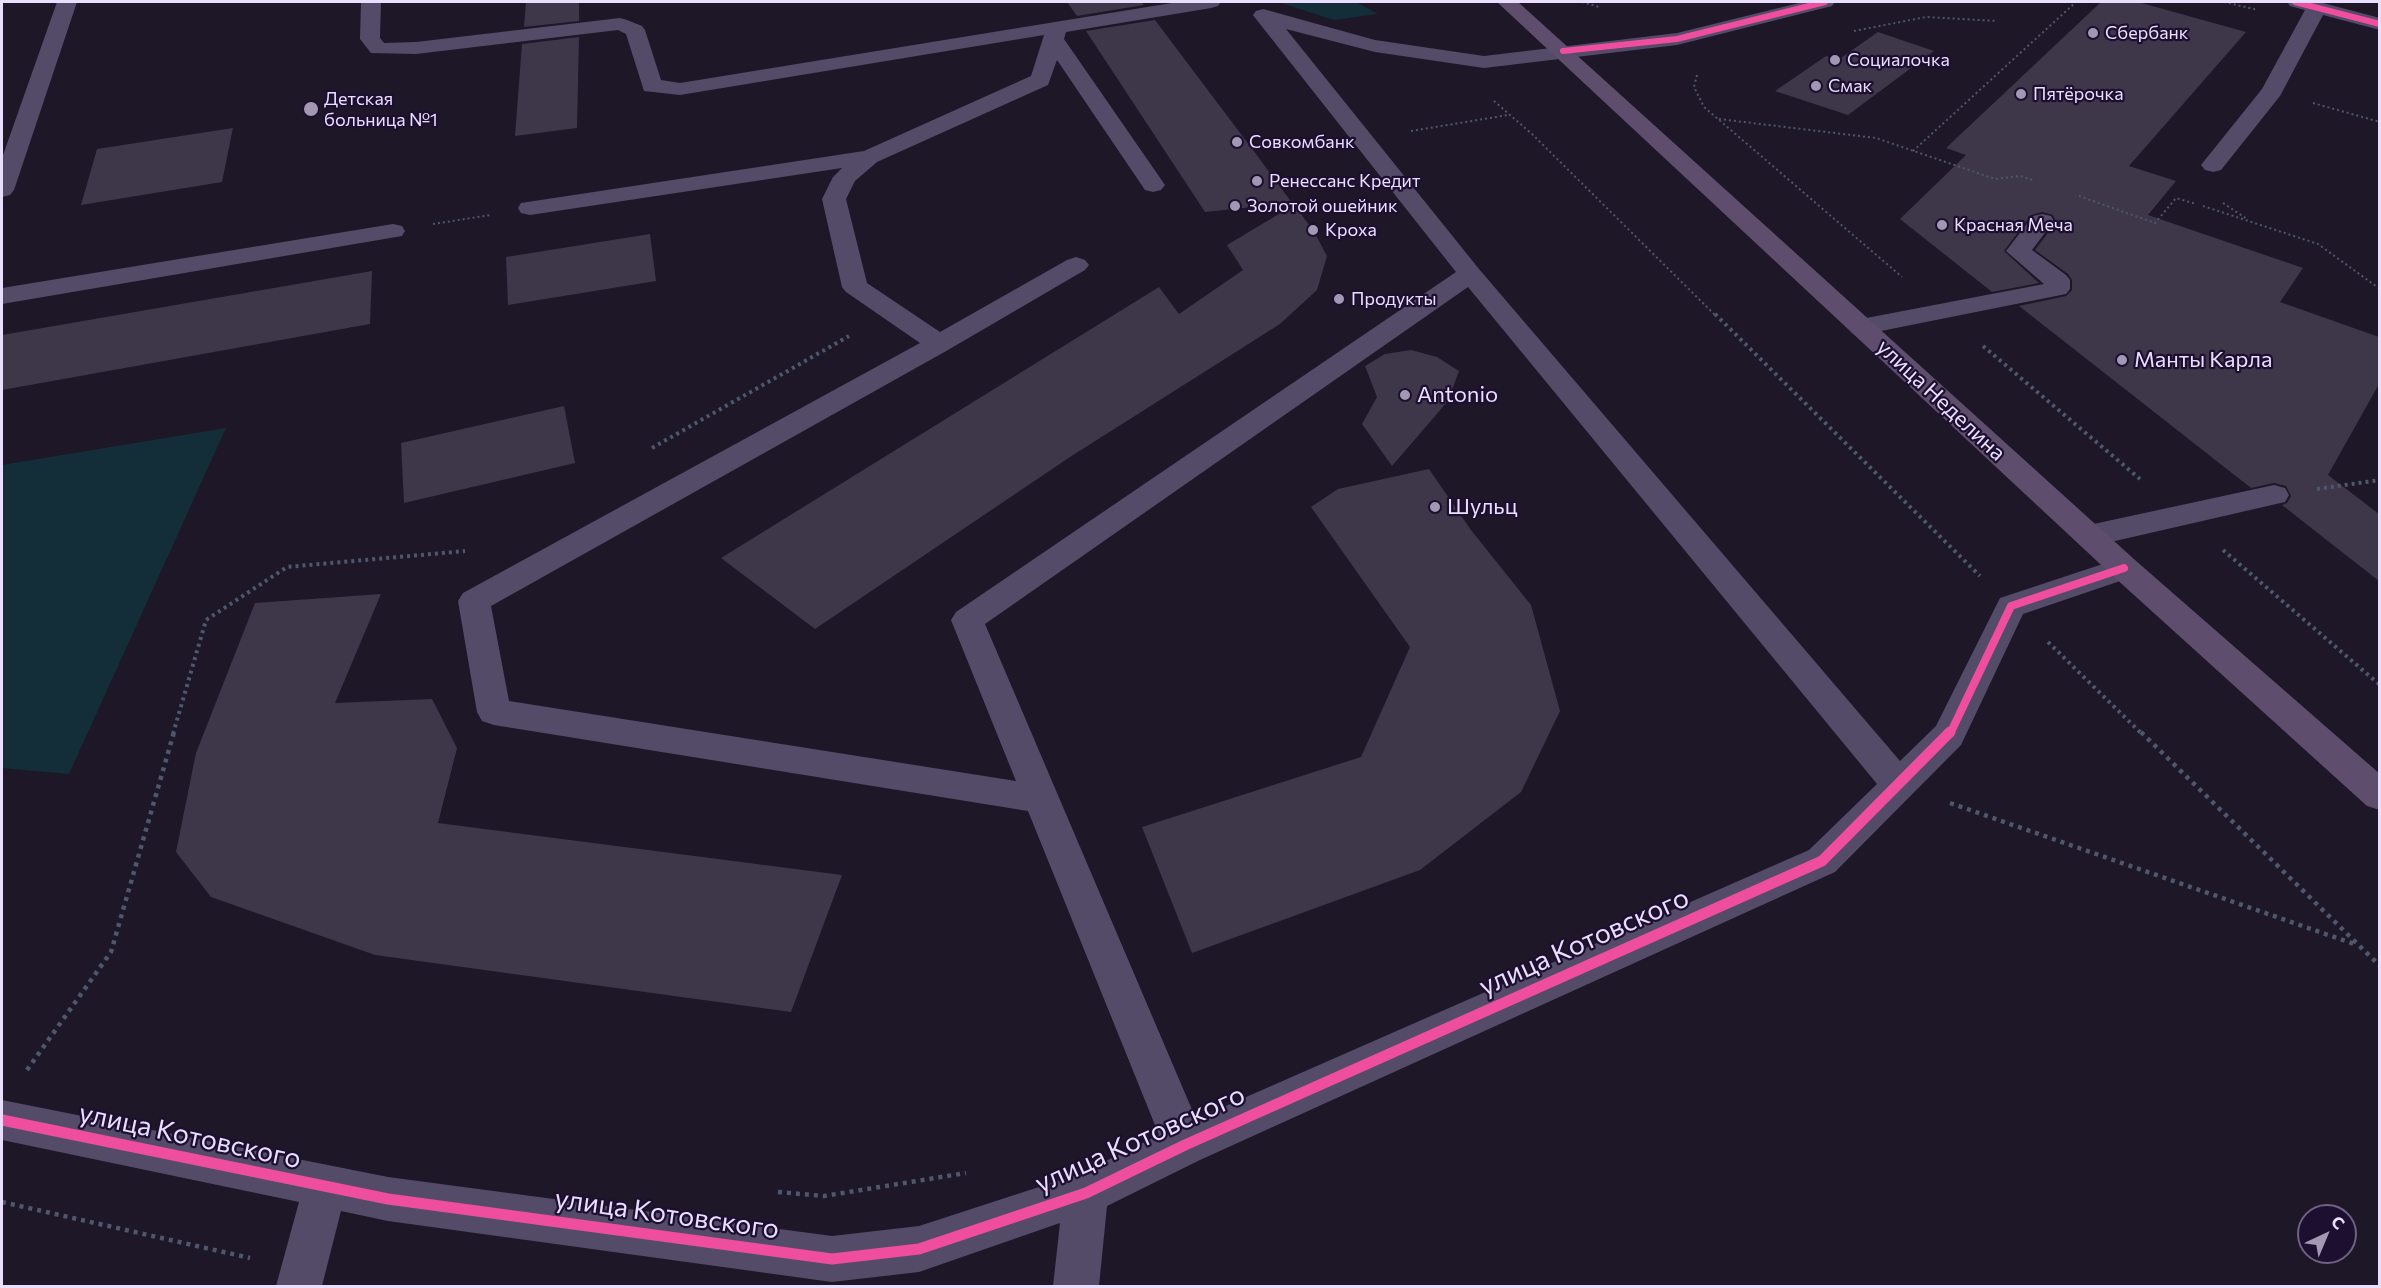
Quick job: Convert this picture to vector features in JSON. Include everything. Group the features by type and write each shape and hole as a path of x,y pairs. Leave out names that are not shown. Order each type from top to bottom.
{"main road":[{"name":"улица Неделина","path":"1507,2 2124,568 2379,796"}],"street":[{"path":"2,190 68,2"},
{"path":"371,2 370,39 378,49 416,48 574,19 620,24 635,30 652,86 680,89 1055,34 1211,2"},
{"path":"1247,2 1265,16 1470,274 1899,784"},
{"path":"1265,16 1307,30 1375,45 1484,62 1677,39 1825,2"},
{"path":"2295,2 2379,24"},
{"path":"2213,165 2272,91 2317,7"},
{"path":"939,344 855,286 834,198 845,177 869,157 1040,80 1055,34"},
{"path":"1055,34 1153,185"},
{"path":"530,208 869,157"},
{"path":"1861,327 2057,289 2057,280 2018,251 2042,222"},
{"path":"2,296 393,231"},
{"path":"1041,799 494,712 474,601 939,344 1076,265"},
{"path":"1185,1145 967,620 1470,274"},
{"path":"2089,536 2274,495"},
{"path":"2011,606 2124,568"},
{"name":"улица Котовского","path":"2,1120 399,1201 832,1259 919,1250 1086,1193 1185,1145 1822,861 1949,735 2011,606"},
{"path":"301,1278 324,1187"},
{"path":"1076,1287 1086,1193"}],"path":[{"path":"1913,151 2076,2"},
{"path":"1448,57 1508,115 1533,135 2379,966"},
{"path":"1702,68 1697,73 1694,87 1704,107 2379,685"},
{"path":"2272,91 2379,122"},
{"path":"1363,140 1508,115"},
{"path":"1718,119 1876,138 1995,179 2020,176 2043,184"},
{"path":"2076,195 2155,223 2176,198 2318,244 2379,289"},
{"path":"393,231 530,208"},
{"path":"646,452 892,311"},
{"path":"2274,495 2379,480"},
{"path":"22,1077 111,952 206,620 286,567 472,551"},
{"path":"1899,784 2359,946"},
{"path":"765,1191 824,1197 970,1172"},
{"path":"2,1202 301,1278"}],"shaded area":[{"path":"1278,2 1356,2 1378,14 1334,20"},
{"path":"226,428 69,774 2,768 2,465"}],"building":[{"path":"526,2 579,2 579,21 524,27"},
{"path":"1067,2 1141,2 1144,5 1077,16"},
{"path":"2101,2 2138,2 2246,32 2129,166 2176,181 2148,215 2303,268 2280,302 2379,337 2379,384 2328,475 2379,514 2379,581 2282,505 2287,503 2291,496 2286,486 2274,483 2251,488 2019,306 2066,296 2072,290 2072,280 2068,274 2035,250 2056,222 2053,215 2042,212 2031,215 2004,251 2039,283 1992,292 1900,219 1966,155 1946,148"},
{"path":"1155,20 1292,203 1205,212 1086,31"},
{"path":"1878,32 1934,51 1848,115 1775,91 1826,56 1838,60"},
{"path":"579,37 577,128 515,136 522,44"},
{"path":"233,128 222,182 81,205 97,149"},
{"path":"1294,205 1313,230 1327,256 1317,290 1280,324 1070,457 815,629 721,558 1159,287 1179,314 1243,270 1227,245"},
{"path":"650,234 656,281 508,305 506,257"},
{"path":"372,271 370,324 2,390 2,335"},
{"path":"1411,350 1437,357 1459,371 1448,401 1392,466 1362,424 1377,397 1365,366 1385,354"},
{"path":"564,406 575,463 404,503 401,443"},
{"path":"1429,469 1471,530 1531,605 1560,711 1521,792 1420,870 1192,953 1142,827 1361,757 1410,647 1311,507 1338,489"},
{"path":"381,594 335,703 432,699 457,748 438,823 842,875 791,1012 375,955 211,897 176,852 196,753 255,603"}],"cycle path":[{"path":"1563,51 1677,39 1825,2"},
{"path":"2295,2 2380,24"},
{"path":"2,1120 388,1199 832,1259 919,1249 1086,1193 1185,1145 1822,861 1949,735 2011,606 2124,568"}],"place":[{"name":"Сбербанк","path":"2093,33"},
{"name":"Социалочка","path":"1835,60"},
{"name":"Смак","path":"1816,86"},
{"name":"Пятёрочка","path":"2021,94"},
{"name":"Детская больница №1","path":"311,109"},
{"name":"Совкомбанк","path":"1237,142"},
{"name":"Ренессанс Кредит","path":"1257,181"},
{"name":"Золотой ошейник","path":"1235,206"},
{"name":"Красная Меча","path":"1942,225"},
{"name":"Кроха","path":"1313,230"},
{"name":"Продукты","path":"1339,299"},
{"name":"Манты Карла","path":"2122,360"},
{"name":"Antonio","path":"1405,395"},
{"name":"Шульц","path":"1435,507"}]}
